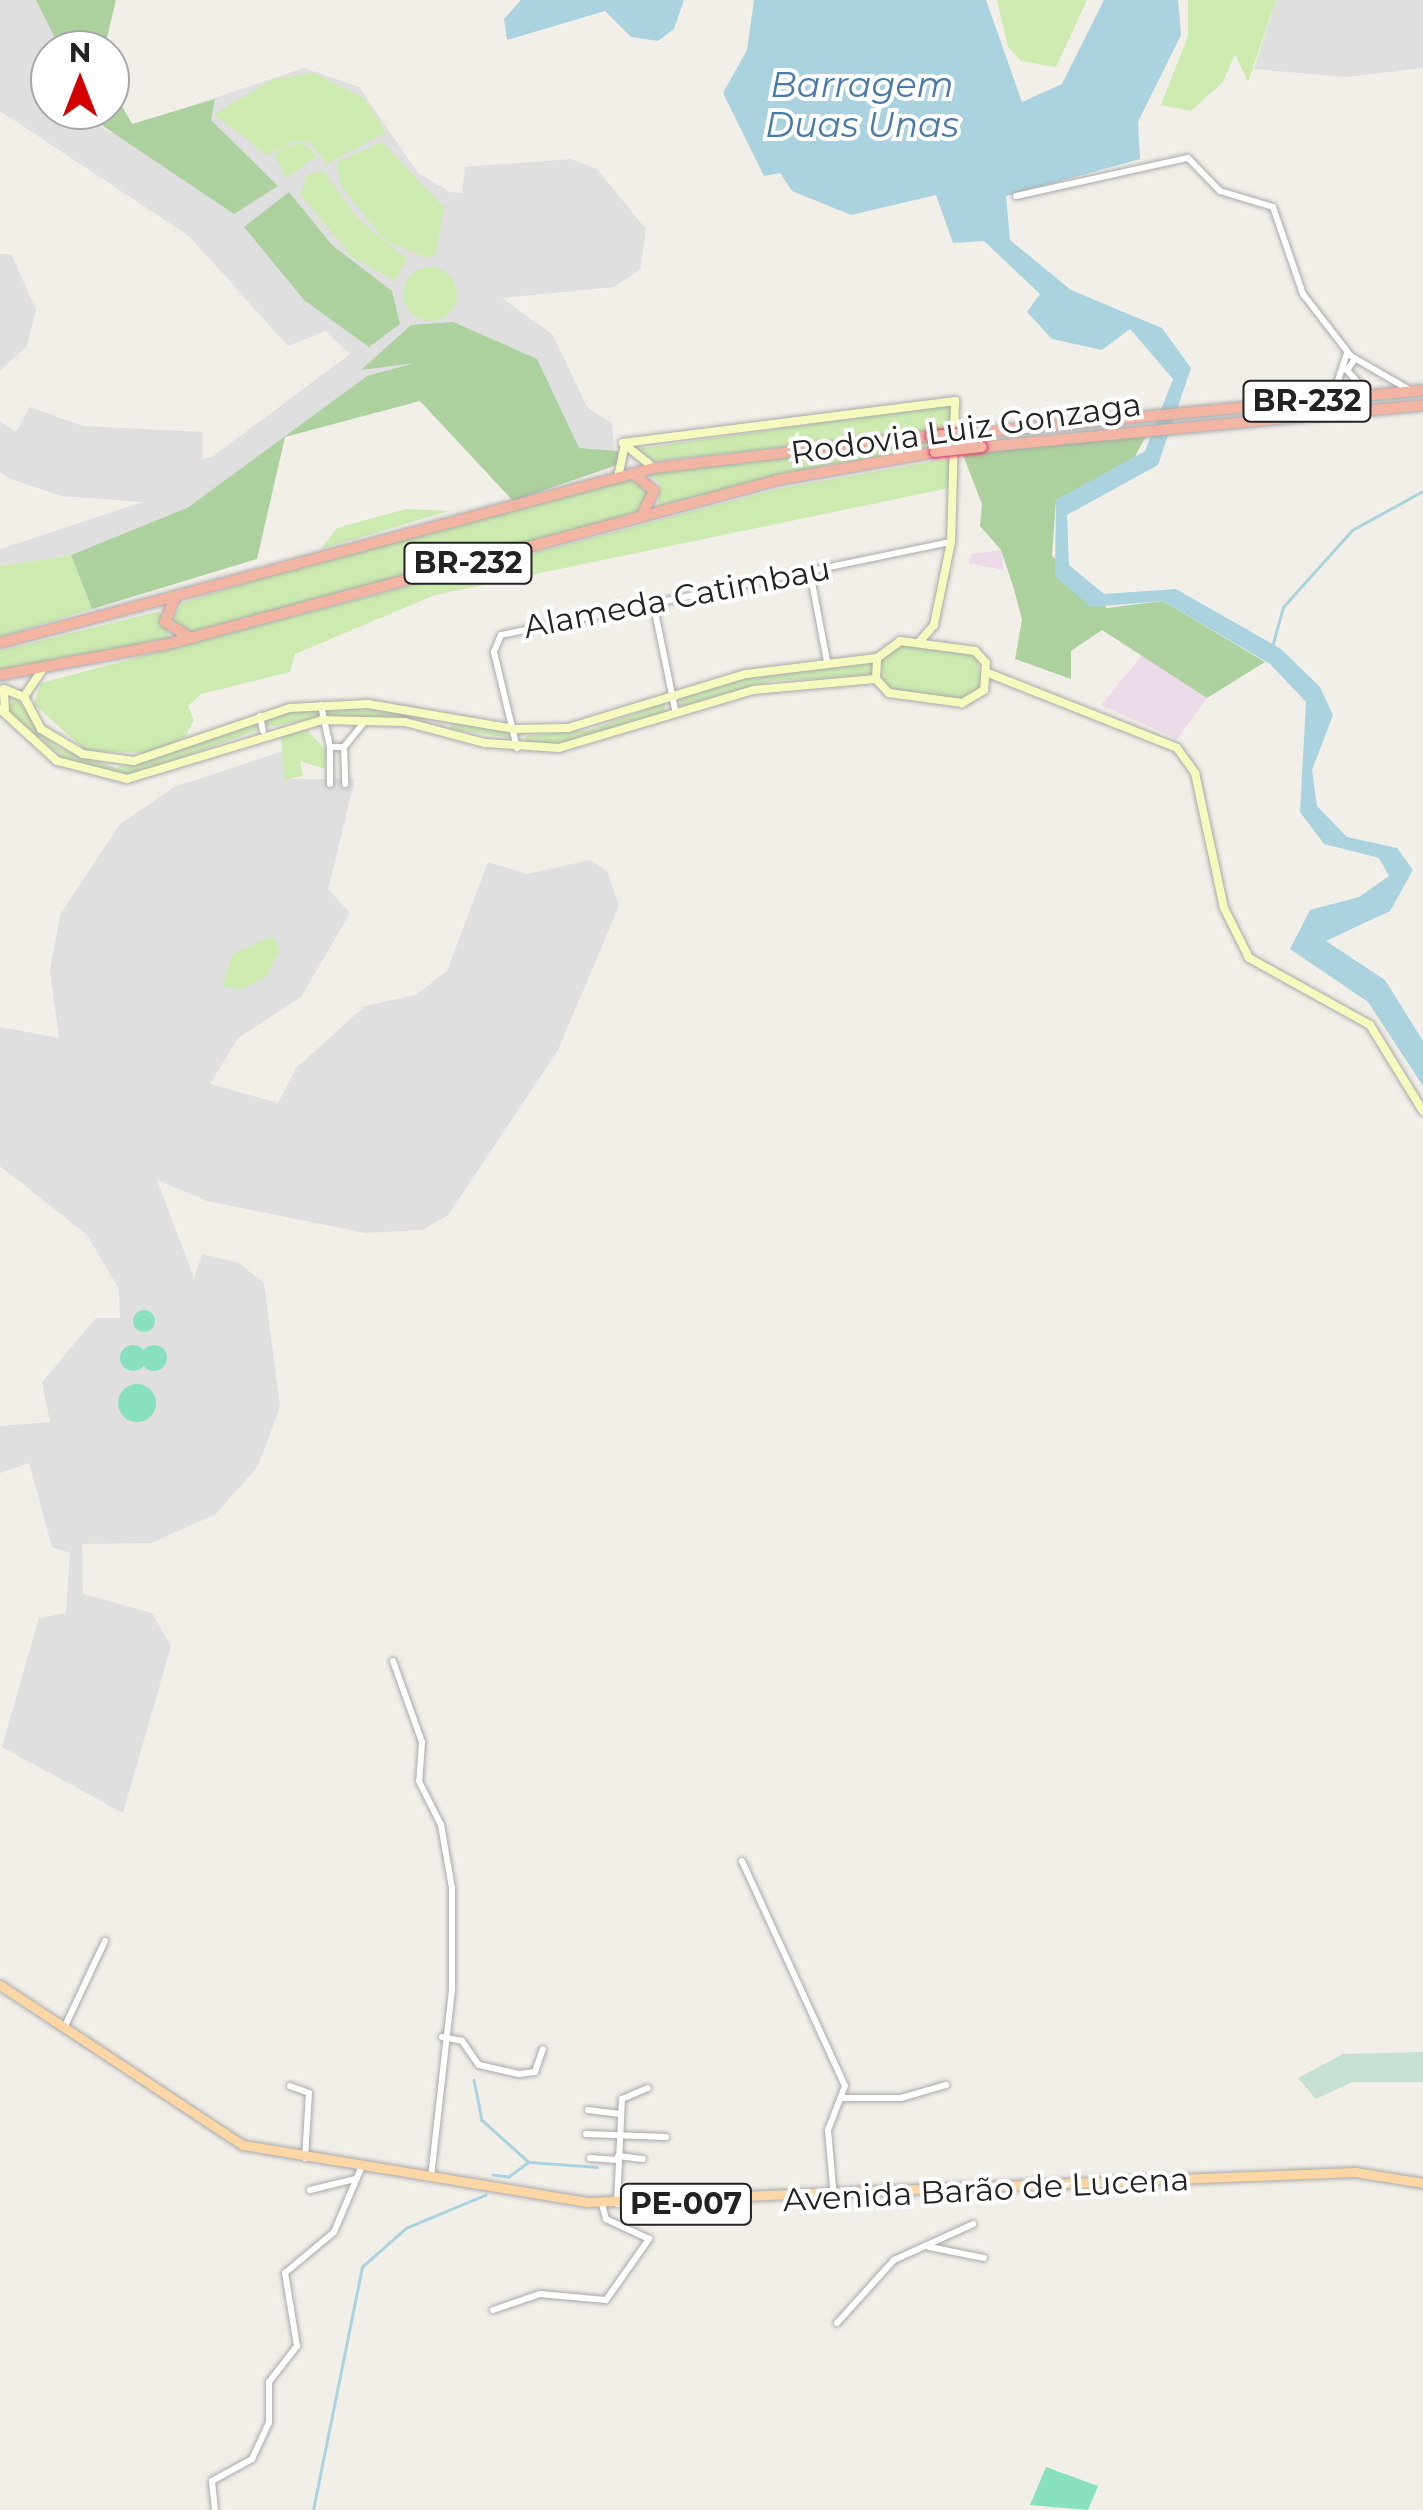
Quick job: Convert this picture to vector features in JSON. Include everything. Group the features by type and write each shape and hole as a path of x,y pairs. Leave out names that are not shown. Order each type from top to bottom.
{"highway":[{"name":"Rodovia Luiz Gonzaga","path":"0,675 42,670 200,636 821,470 1122,426 1190,412 1418,391"},
{"name":"Rodovia Luiz Gonzaga","path":"0,642 654,468 931,436 1191,426 1423,404"},
{"path":"622,476 641,475 654,491 636,518"},
{"path":"190,592 169,602 165,622 179,636 200,636"}],"main road":[{"path":"623,443 910,413 949,400 958,406 959,466 951,542 934,625 919,642"},
{"path":"623,443 654,468"},
{"path":"622,476 623,443"},
{"path":"934,625 946,644"},
{"path":"988,673 980,696 962,703 896,696 876,679 807,680 676,714 583,744 517,748 367,720 322,720 263,731 128,779 57,760 4,712 4,689 24,697 60,743 117,761 154,758 260,715 322,704 450,716 515,728 594,724 672,696 827,661 877,658 900,641 946,644 975,651 988,673 1177,748 1195,773 1224,908 1249,958 1370,1026 1423,1111"},
{"path":"876,679 877,658"},
{"path":"24,697 42,670"},
{"name":"Avenida Barão de Lucena","path":"0,1984 243,2144 305,2158 602,2204 834,2198 1355,2172 1423,2183"}],"street":[{"path":"1016,196 1188,158 1220,191 1273,207 1297,283 1348,352 1418,391"},
{"path":"1348,352 1347,370 1370,396"},
{"path":"1325,400 1355,359"},
{"name":"Alameda Catimbau","path":"515,728 495,639 653,602 951,542"},
{"path":"810,572 827,661"},
{"path":"653,602 676,714"},
{"path":"322,704 322,734 330,747 330,779 345,779 344,747 367,720"},
{"path":"260,715 263,731"},
{"path":"445,732 450,716"},
{"path":"294,725 322,734"},
{"path":"515,728 517,748"},
{"path":"330,747 344,747"},
{"path":"393,1660 422,1742 419,1781 441,1825 452,1888 452,1990 442,2037 431,2176"},
{"path":"742,1861 791,1959 844,2098 828,2130 834,2198"},
{"path":"65,2026 105,1942"},
{"path":"442,2037 462,2041 479,2065 519,2074 535,2072 543,2048"},
{"path":"844,2098 901,2098 946,2084"},
{"path":"290,2086 309,2093 305,2158"},
{"path":"617,2205 620,2114 626,2094 648,2088"},
{"path":"588,2110 620,2114"},
{"path":"586,2134 666,2137"},
{"path":"590,2158 642,2159"},
{"path":"215,2510 212,2481 252,2459 269,2423 269,2382 297,2346 285,2273 334,2232 362,2166"},
{"path":"310,2190 355,2179"},
{"path":"493,2310 540,2294 606,2300 648,2239 606,2219 602,2204"},
{"path":"837,2324 894,2260 973,2224"},
{"path":"928,2246 984,2258"}],"shaded area":[{"path":"0,0 36,0 53,30 30,30 30,130 130,130 130,126 304,68 359,87 418,173 450,192 462,193 465,167 571,159 597,169 646,229 640,270 614,287 502,298 553,335 587,407 612,423 615,460 367,376 187,508 84,553 0,566 0,549 143,502 61,496 9,478 0,472 0,421 16,432 30,407 83,426 203,432 202,459 212,457 350,354 326,331 288,346 189,236 0,111"},
{"path":"1276,0 1423,0 1423,68 1347,77 1254,69"},
{"path":"0,254 11,254 36,309 27,346 0,371"},
{"path":"1002,550 1003,570 969,563 971,554"},
{"path":"1145,652 1207,698 1177,739 1101,705"},
{"path":"283,751 285,779 355,779 328,889 350,913 301,997 238,1038 210,1084 278,1103 296,1068 365,1006 415,995 447,971 488,862 527,874 590,860 607,871 619,906 558,1050 448,1215 423,1230 365,1233 207,1201 157,1180 194,1278 202,1254 239,1263 264,1283 280,1407 258,1466 216,1514 151,1543 82,1544 83,1594 152,1613 171,1646 123,1813 2,1747 39,1618 66,1613 70,1553 52,1547 29,1463 0,1473 0,1426 50,1422 42,1382 96,1318 120,1318 119,1289 87,1235 0,1166 0,1027 59,1038 50,970 60,915 120,824 174,787"}],"green space":[{"path":"36,0 116,0 109,30 51,30"},
{"path":"997,0 1087,0 1056,67 1021,61 1008,47"},
{"path":"1188,0 1276,0 1248,82 1235,54 1223,82 1191,111 1161,105 1188,36"},
{"path":"313,73 364,98 386,132 327,164 309,142 293,142 284,147 303,143 317,156 287,178 274,156 283,147 266,155 214,114 274,79"},
{"path":"215,99 211,120 278,186 234,214 109,130 130,130 130,120 132,124"},
{"path":"382,142 444,208 436,254 427,258 386,241 341,187 337,162"},
{"path":"324,171 356,217 407,259 395,281 352,257 300,194 307,174"},
{"path":"289,192 332,245 392,291 400,324 369,347 305,301 244,227"},
{"path":"430,267 449,275 457,294 449,313 430,321 411,313 403,294 411,275"},
{"path":"453,322 537,359 579,448 617,451 623,463 513,501 420,401 285,437 257,559 92,609 71,555 187,508 367,376 415,363 361,370 411,325"},
{"path":"949,405 955,430 654,461 636,449"},
{"path":"1147,434 1130,466 1056,500 1052,556 1107,608 1163,601 1265,662 1207,698 1102,630 1071,651 1071,679 1015,659 1022,620 1001,550 980,526 982,504 963,455"},
{"path":"938,437 942,450 831,464 658,506 659,483 646,472"},
{"path":"952,458 949,488 435,595 295,654 290,672 201,694 188,706 194,720 185,737 148,753 86,751 34,704 41,683 777,489"},
{"path":"641,476 654,490 634,519 192,635 171,623 182,603 416,530"},
{"path":"406,509 449,511 321,549 337,528"},
{"path":"71,555 92,609 0,637 0,566"},
{"path":"160,611 171,641 0,672 0,651"},
{"path":"901,645 977,655 982,690 960,700 886,690 879,659"},
{"path":"875,661 875,675 771,681 682,707 678,697 773,671"},
{"path":"15,697 58,748 116,768 255,721 258,730 128,777 79,771 6,710"},
{"path":"664,703 666,712 580,741 526,745 525,736 589,730"},
{"path":"373,706 446,719 323,717 324,709"},
{"path":"318,707 319,718 267,727 265,718"},
{"path":"453,720 507,731 510,738 450,729"},
{"path":"307,730 326,750 325,769 300,761 303,776 284,780 281,732"},
{"path":"272,936 280,950 265,978 239,990 222,986 233,954"},
{"path":"140,1310 148,1310 155,1321 148,1332 140,1332 133,1325 133,1317"},
{"path":"133,1345 142,1349 146,1358 142,1367 133,1371 124,1367 120,1358 124,1349"},
{"path":"154,1345 163,1349 167,1358 163,1367 154,1371 145,1367 141,1358 145,1349"},
{"path":"137,1384 150,1390 156,1403 150,1416 137,1422 124,1416 118,1403 124,1390"},
{"path":"1423,2052 1423,2082 1352,2082 1316,2099 1298,2078 1343,2054"},
{"path":"1046,2467 1098,2486 1088,2510 1030,2505"}],"water":[{"name":"Barragem Duas Unas","path":"521,0 684,0 674,29 658,41 631,37 605,11 507,40 504,19"},
{"name":"Barragem Duas Unas","path":"754,0 986,0 1022,102 1062,84 1104,0 1178,0 1181,35 1138,122 1140,159 1006,196 1010,240 1071,290 1162,328 1191,368 1158,465 1067,515 1069,565 1104,594 1176,589 1281,649 1320,687 1333,715 1312,770 1317,806 1347,837 1397,848 1413,870 1390,911 1326,941 1385,980 1423,1041 1423,1086 1368,1002 1290,949 1310,910 1359,897 1389,876 1379,858 1324,844 1300,812 1306,702 1270,664 1163,601 1091,607 1055,576 1056,500 1145,451 1173,379 1130,329 1102,350 1052,339 1027,312 1040,294 984,241 953,243 936,195 851,215 792,191 780,173 764,176 723,93 747,50"}],"waterway":[{"path":"1272,647 1283,607 1352,530 1423,491"},
{"path":"474,2080 482,2120 529,2162 509,2177 493,2175"},
{"path":"530,2162 597,2167"},
{"path":"313,2510 362,2267 406,2228 485,2195"}]}
